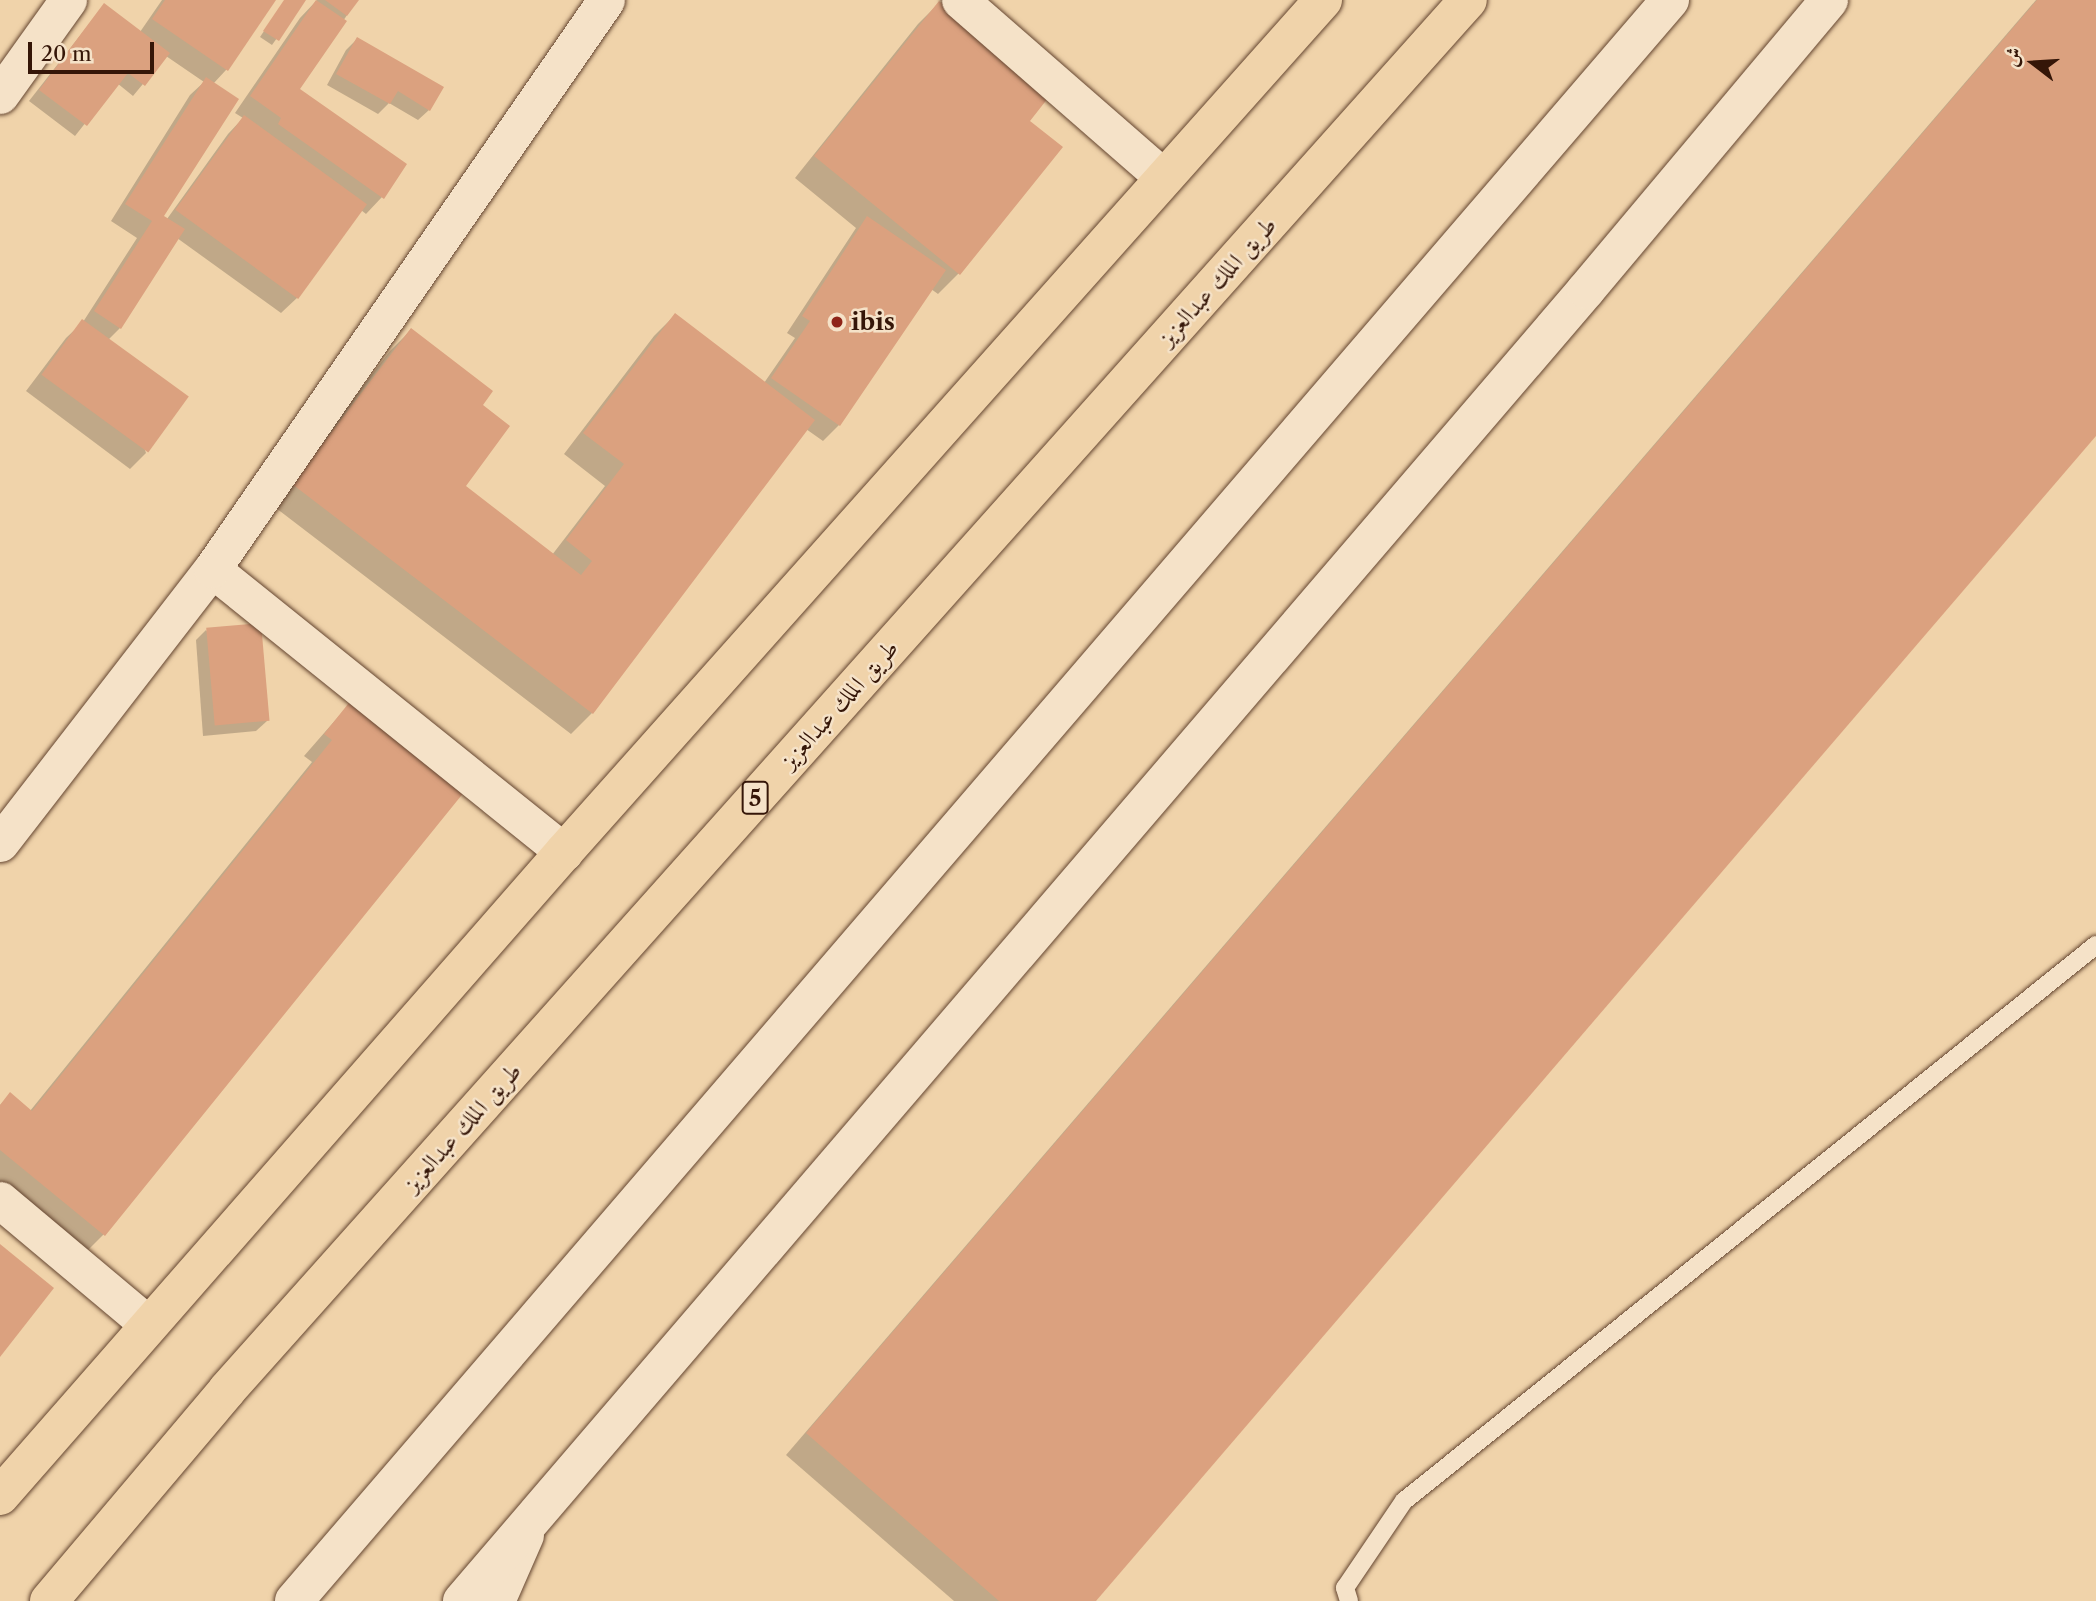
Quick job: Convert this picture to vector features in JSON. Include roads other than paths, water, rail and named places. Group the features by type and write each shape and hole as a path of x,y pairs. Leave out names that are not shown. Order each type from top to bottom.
{"highway":[{"path":"0,1496 564,852 1323,0"},
{"name":"طريق الملك عبدالعزيز","path":"49,1601 227,1390 1468,0"}],"main road":[{"path":"294,1601 1670,0"},
{"path":"462,1601 1586,290 1829,0"}],"street":[{"path":"0,95 68,0"},
{"path":"0,843 212,569 606,0"},
{"path":"960,0 1163,177"},
{"path":"212,569 564,852"},
{"path":"0,1200 149,1325"},
{"path":"496,1601 530,1522"}],"lane":[{"path":"1349,1601 1345,1588 1404,1501 2096,945"}],"place":[{"name":"ibis","path":"837,322"}]}
